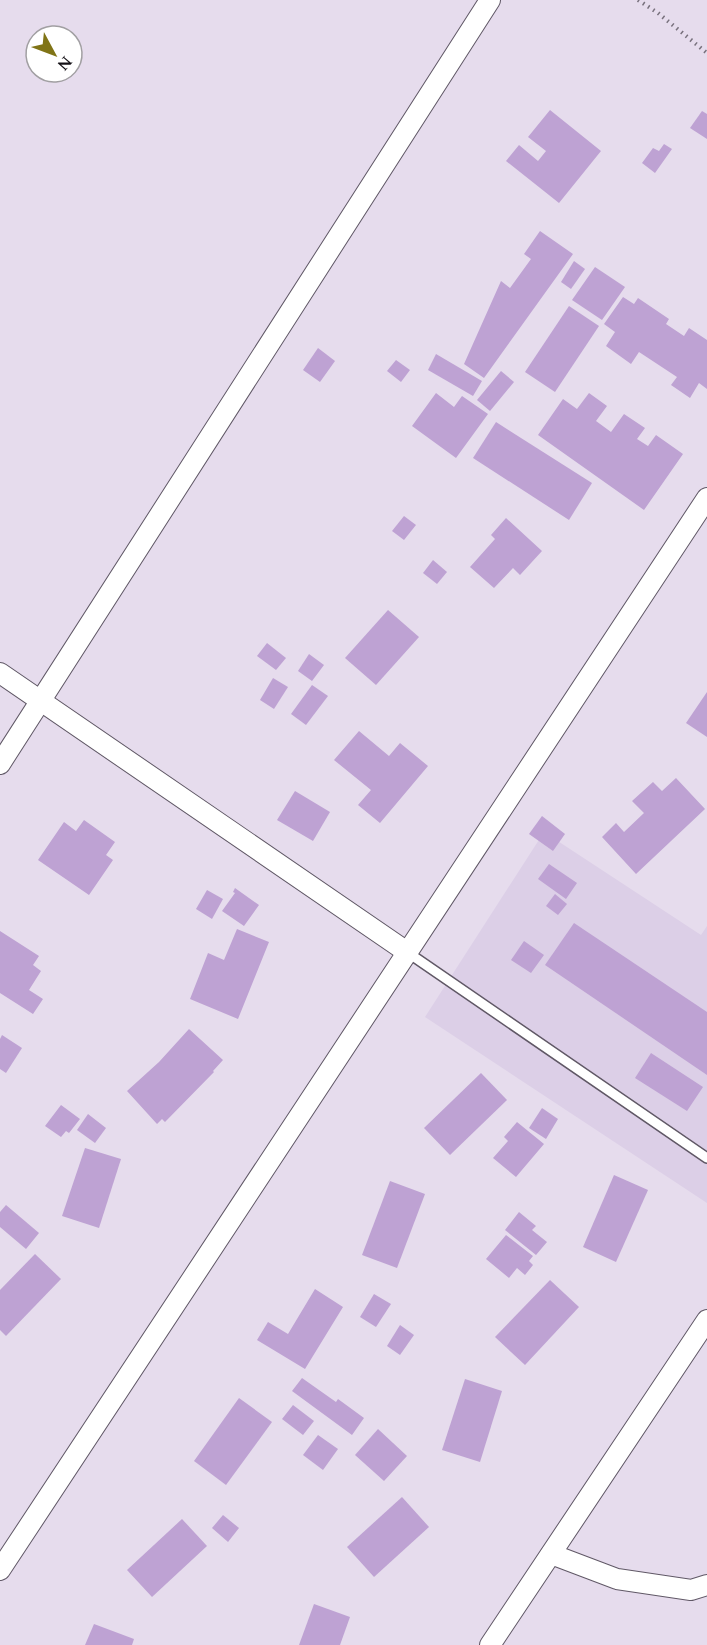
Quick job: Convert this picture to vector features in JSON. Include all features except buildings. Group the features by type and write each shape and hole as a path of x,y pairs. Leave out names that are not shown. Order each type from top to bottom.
{"street":[{"path":"0,764 490,0"},
{"path":"0,1570 707,498"},
{"path":"0,673 407,952"},
{"path":"490,1645 707,1320"},
{"path":"551,1554 617,1579 692,1590 707,1585"}],"lane":[{"path":"407,952 707,1158"}],"path":[{"path":"638,0 658,13 707,53"}],"shaded area":[{"path":"544,832 701,935 707,926 707,1203 425,1017"}]}
